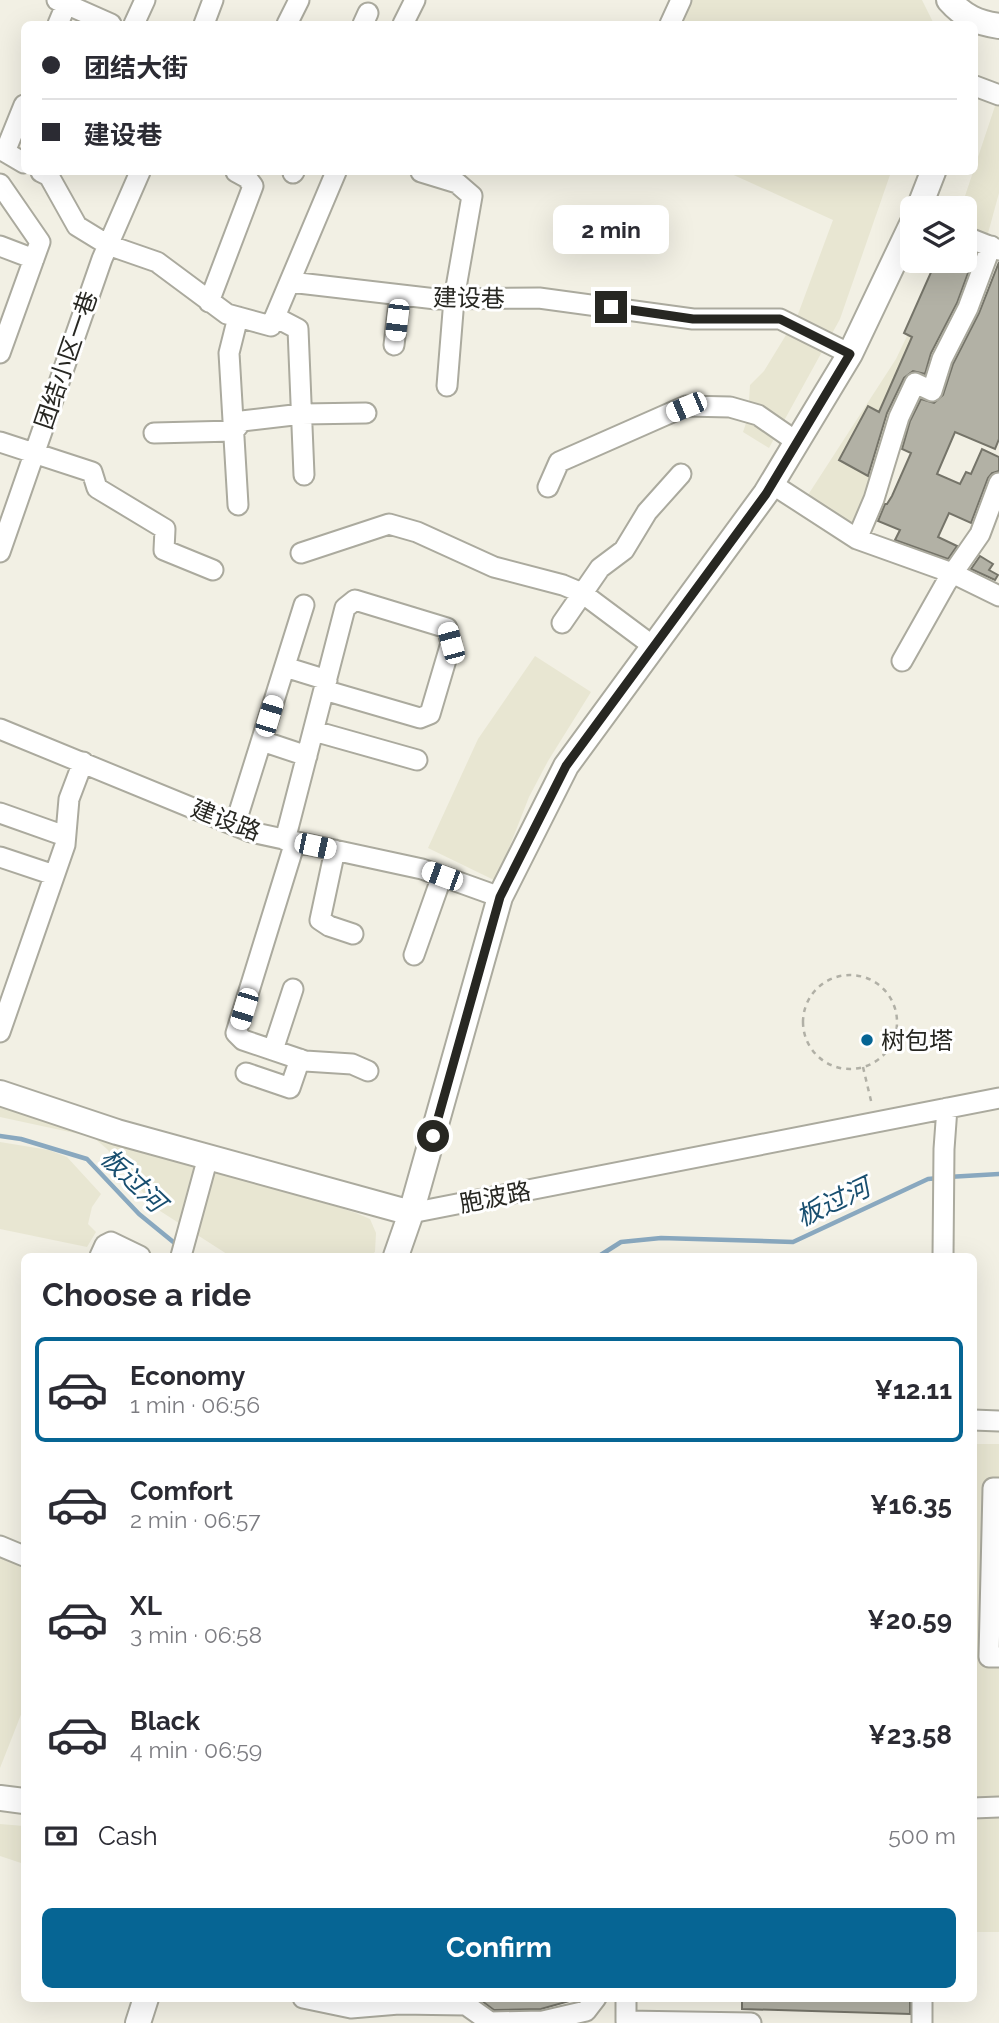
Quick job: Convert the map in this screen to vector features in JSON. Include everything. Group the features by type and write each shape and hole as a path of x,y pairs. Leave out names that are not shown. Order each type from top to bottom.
{"main road":[{"path":"949,0 971,21"},
{"path":"924,196 932,175"},
{"path":"397,1253 411,1213 500,897 566,766 772,484 850,354 900,250"},
{"name":"胞波路","path":"0,1093 117,1132 411,1213"},
{"path":"0,1798 21,1801"},
{"path":"138,2023 145,2002"}],"street":[{"path":"135,21 145,0"},
{"path":"205,21 214,0"},
{"path":"288,21 299,0"},
{"path":"404,21 415,0"},
{"path":"671,21 681,0"},
{"path":"59,21 64,1 105,21"},
{"path":"978,87 999,95"},
{"path":"21,111 2,151 21,161"},
{"path":"47,175 77,226 108,245 157,262 227,314 271,326 336,175"},
{"path":"57,191 65,175"},
{"name":"团结小区一巷","path":"0,552 5,519 34,453 108,245 139,175"},
{"path":"209,302 253,186 242,175"},
{"path":"431,175 457,183 472,196 454,299 447,386"},
{"path":"0,184 40,242 6,318 0,353"},
{"path":"857,539 874,499 899,417 915,383 932,391 942,359 995,248 977,241"},
{"path":"0,246 34,259"},
{"name":"建设巷","path":"290,282 454,299 539,298 693,319 780,319 850,354"},
{"path":"394,345 400,295"},
{"path":"238,317 229,353 238,505"},
{"path":"275,317 298,330 304,475"},
{"path":"548,487 559,462 686,407 730,407 758,415 797,442"},
{"path":"154,433 234,431 242,421 302,414 366,413"},
{"path":"0,442 92,472 97,488 165,529 164,550 213,570"},
{"path":"562,623 600,568 624,550 647,512 681,474"},
{"path":"902,661 953,573 980,534 999,483"},
{"path":"772,484 857,539 953,573 999,596"},
{"path":"301,553 389,524 417,533 494,567 563,585 582,593 653,646"},
{"path":"285,667 325,685 420,718 430,714 451,643 447,628 355,600 345,608 325,685 314,731 307,756 290,841 236,1032 243,1040 300,1059 352,1064 368,1071"},
{"path":"235,825 304,605"},
{"name":"建设路","path":"0,729 235,825 290,841 422,869 500,897"},
{"path":"314,731 417,760"},
{"path":"262,741 307,756"},
{"path":"0,1032 54,875 65,836 69,799 83,762"},
{"path":"0,813 65,836"},
{"path":"335,850 320,920 353,934"},
{"path":"0,857 54,875"},
{"path":"414,955 442,876"},
{"path":"273,1050 293,989"},
{"path":"246,1073 290,1088 300,1059"},
{"name":"胞波路","path":"411,1213 999,1098"},
{"path":"943,1253 947,1108"},
{"path":"182,1253 208,1157"},
{"path":"101,1253 105,1245 111,1242 134,1253"},
{"path":"977,1420 999,1420"},
{"path":"999,1488 993,1488 988,1562 994,1596 989,1657 999,1657"},
{"path":"0,1546 21,1555"},
{"path":"977,1808 999,1807"},
{"path":"314,2002 348,2015 399,2004 466,2005 489,2022 543,2021 586,2011 593,2002"},
{"path":"626,2002 626,2021 751,2023"},
{"path":"922,2002 922,2023"}],"path":[{"path":"842,975 859,975 886,990 894,1003 898,1018 897,1033 891,1047 881,1059 863,1067 853,1070 837,1068 812,1050 805,1036 803,1020 806,1004 815,991 827,981 842,975"},
{"path":"863,1067 876,1122"}],"shaded area":[{"path":"686,0 922,0 932,21 677,21"},
{"path":"999,94 999,193 984,248 998,255 859,527 806,498 896,359 937,273 977,273 977,196 965,196 972,175 978,175 978,157"},
{"path":"734,175 890,175 840,319 769,448 743,432 748,417 750,385 764,371 797,317 833,220"},
{"path":"535,656 591,692 529,797 496,881 428,848 478,739"},
{"path":"0,1097 356,1213 370,1219 376,1233 375,1252 225,1253 157,1209 107,1149 93,1137 0,1117"},
{"path":"0,1142 49,1150 67,1157 101,1194 92,1207 88,1224 96,1232 87,1247 0,1229"},
{"path":"977,1444 999,1444 999,1932 977,1932"},
{"path":"0,1554 21,1562 21,1715 0,1768"},
{"path":"0,1824 21,1826 21,1863 0,1856"}],"building":[{"path":"999,262 999,439 995,449 955,432 937,474 960,484 966,472 971,474 982,449 999,457 999,471 988,478 971,523 949,513 938,537 957,546 948,559 895,540 900,530 878,521 911,453 902,449 910,421 921,399 934,403 943,395 953,364 979,313"},
{"path":"931,273 968,273 957,303 931,353 925,374 913,371 904,378 887,413 868,476 839,460 868,406 879,412 912,337 904,333"},
{"path":"980,556 993,564 989,570 998,575 995,580 971,569"},
{"path":"483,2002 566,2002 541,2009 494,2010"},
{"path":"742,2002 910,2002 910,2014 742,2009"}],"waterway":[{"name":"板过河","path":"0,1136 21,1139 87,1159 139,1214 177,1245"},
{"name":"板过河","path":"948,1177 999,1174"},
{"name":"板过河","path":"604,1253 621,1242 661,1238 793,1242 928,1179 939,1178"}],"place":[{"name":"树包塔","path":"867,1040"}],"route":[{"path":"433,1136 500,897 566,766 766,494 850,354 780,319 693,319 611,307"}]}
